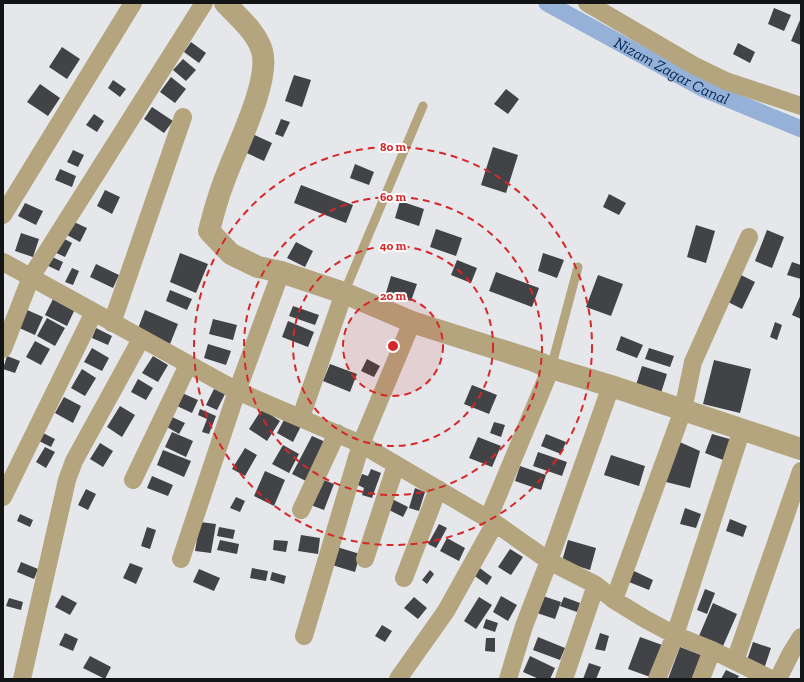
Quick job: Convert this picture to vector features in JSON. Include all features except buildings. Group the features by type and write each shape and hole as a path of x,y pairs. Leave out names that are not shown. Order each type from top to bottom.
{"street":[{"path":"3,215 133,3"},
{"path":"3,349 31,277 204,3"},
{"path":"225,3 254,34 262,52 263,70 258,96 223,184 209,231 231,254 258,267 281,272 344,293 412,322 801,449"},
{"path":"586,3 693,65 722,79 801,106"},
{"path":"112,323 183,117"},
{"path":"614,600 683,410 693,362 749,237"},
{"path":"3,262 188,365 238,391 361,444 492,521 549,561 596,585 614,600 645,619 675,635 712,650 743,670 771,679"},
{"path":"181,559 238,391 281,272"},
{"path":"301,417 344,293"},
{"path":"3,497 94,312"},
{"path":"304,636 361,444 412,322"},
{"path":"22,679 67,480 74,460 141,339"},
{"path":"133,480 188,365"},
{"path":"398,679 446,611 492,521 551,368"},
{"path":"508,679 524,626 549,561 611,386"},
{"path":"657,679 675,635 742,430"},
{"path":"301,510 337,433"},
{"path":"365,559 396,464"},
{"path":"743,670 801,471"},
{"path":"404,578 438,489"},
{"path":"564,679 596,585"},
{"path":"778,679 796,655 801,637"},
{"path":"701,679 712,650"}],"lane":[{"path":"344,293 423,106"},
{"path":"551,368 578,267"}],"waterway":[{"name":"Nizam Zagar Canal","path":"547,3 704,89 801,129"}]}
